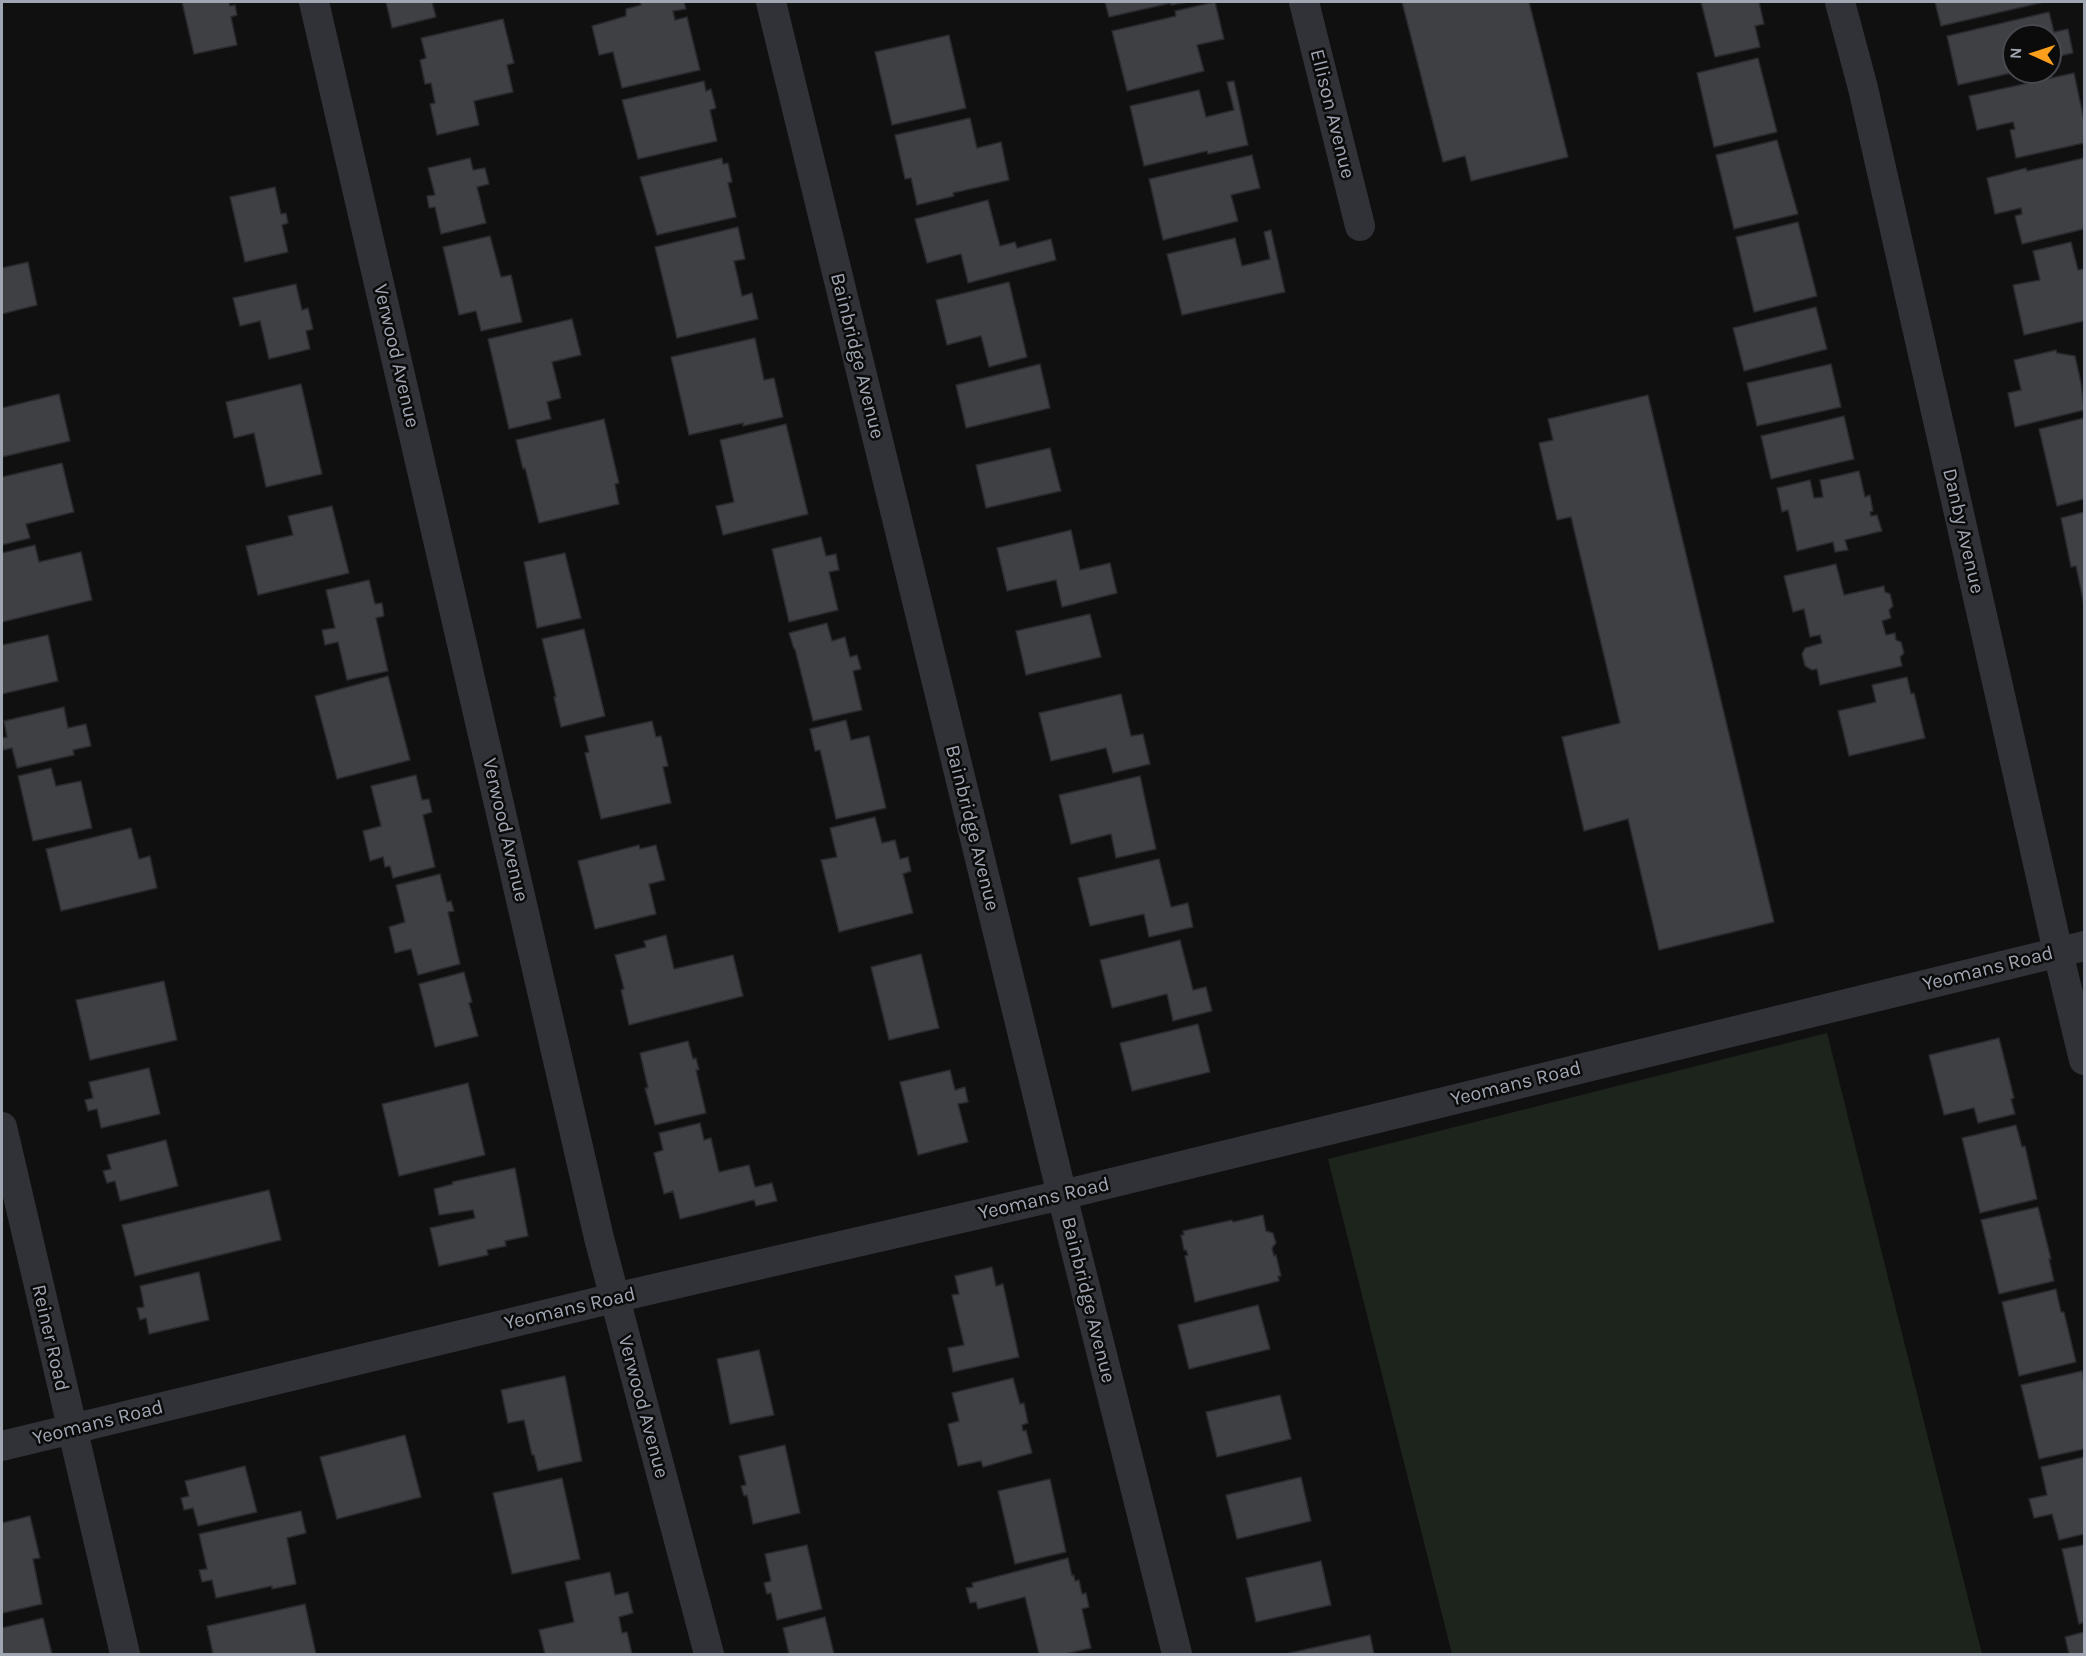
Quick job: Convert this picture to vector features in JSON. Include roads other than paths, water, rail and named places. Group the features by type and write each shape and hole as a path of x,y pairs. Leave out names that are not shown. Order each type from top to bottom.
{"street":[{"name":"Verwood Avenue","path":"314,2 614,1298 709,1654"},
{"name":"Bainbridge Avenue","path":"771,2 1062,1195 1177,1654"},
{"name":"Ellison Avenue","path":"1304,2 1360,226"},
{"name":"Danby Avenue","path":"1840,2 1866,100 2071,949 2085,1060"},
{"name":"Yeomans Road","path":"2,1446 614,1298 1062,1195 2071,949"},
{"name":"Reiner Road","path":"2,1127 125,1654"}]}
